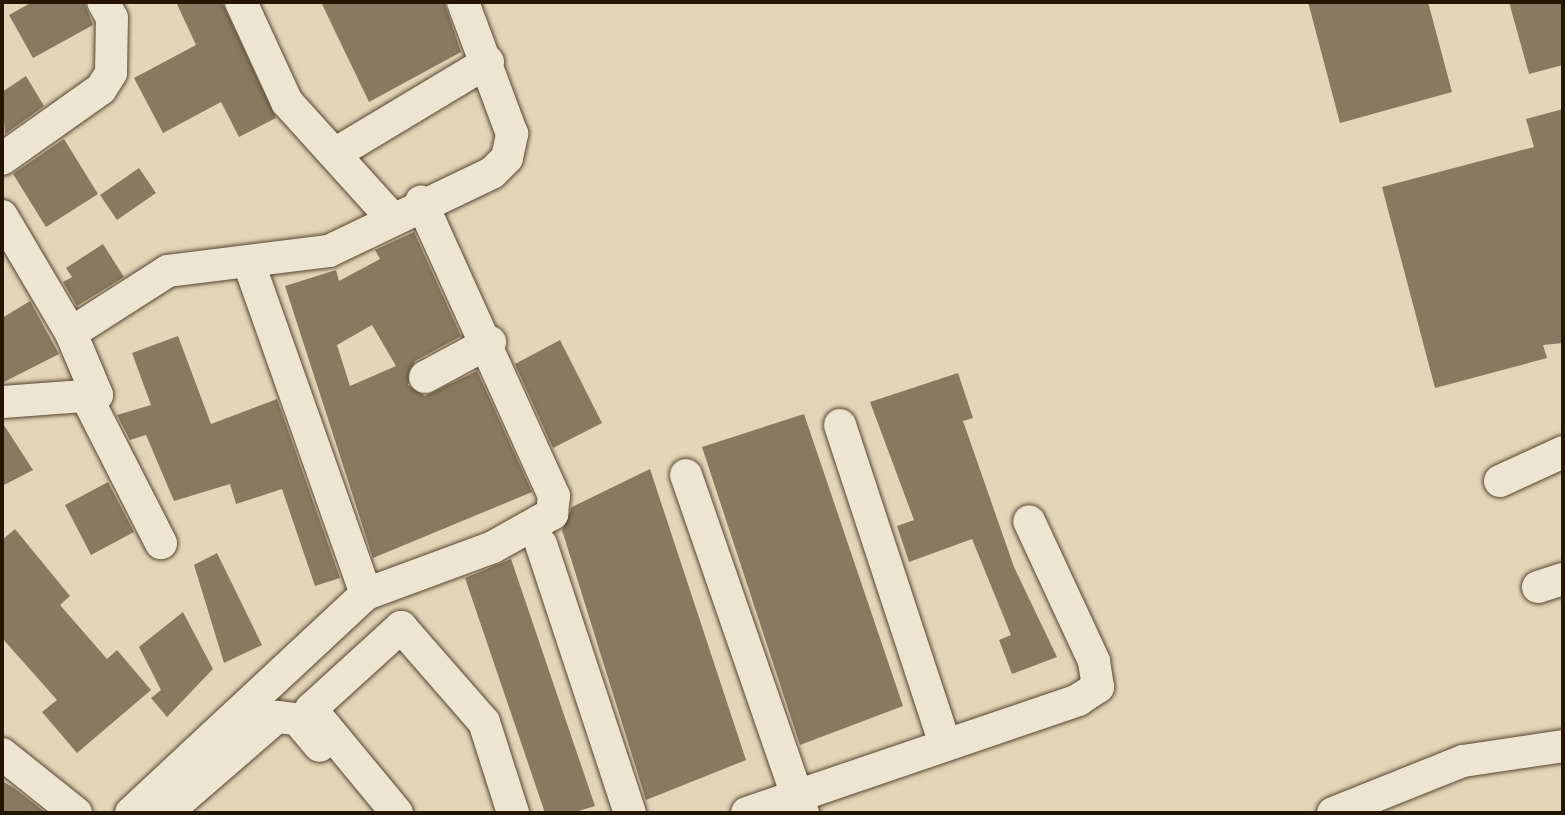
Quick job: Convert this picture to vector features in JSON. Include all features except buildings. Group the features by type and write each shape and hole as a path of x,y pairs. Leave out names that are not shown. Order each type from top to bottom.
{"street":[{"path":"2,159 101,89 111,73 112,18 103,2"},
{"path":"241,2 287,102 338,152 390,216"},
{"path":"71,333 168,271 249,264 329,251 390,216 492,173 507,158 512,134 488,62 463,2"},
{"path":"338,152 488,62"},
{"path":"150,810 366,594 493,547 552,514 554,496 490,342 421,202"},
{"path":"2,216 71,333 97,395 2,402"},
{"path":"249,264 366,594"},
{"path":"425,377 490,342"},
{"path":"87,398 161,543"},
{"path":"840,425 945,745"},
{"path":"1500,481 1563,452"},
{"path":"686,475 800,804"},
{"path":"747,813 800,804 945,745 1078,700 1098,687 1094,661 1029,521"},
{"path":"541,544 630,813"},
{"path":"397,813 311,709 401,627 484,722 513,813"},
{"path":"150,810 277,717 290,716 376,813"},
{"path":"1333,813 1463,761 1563,746"},
{"path":"2,754 76,813"}]}
